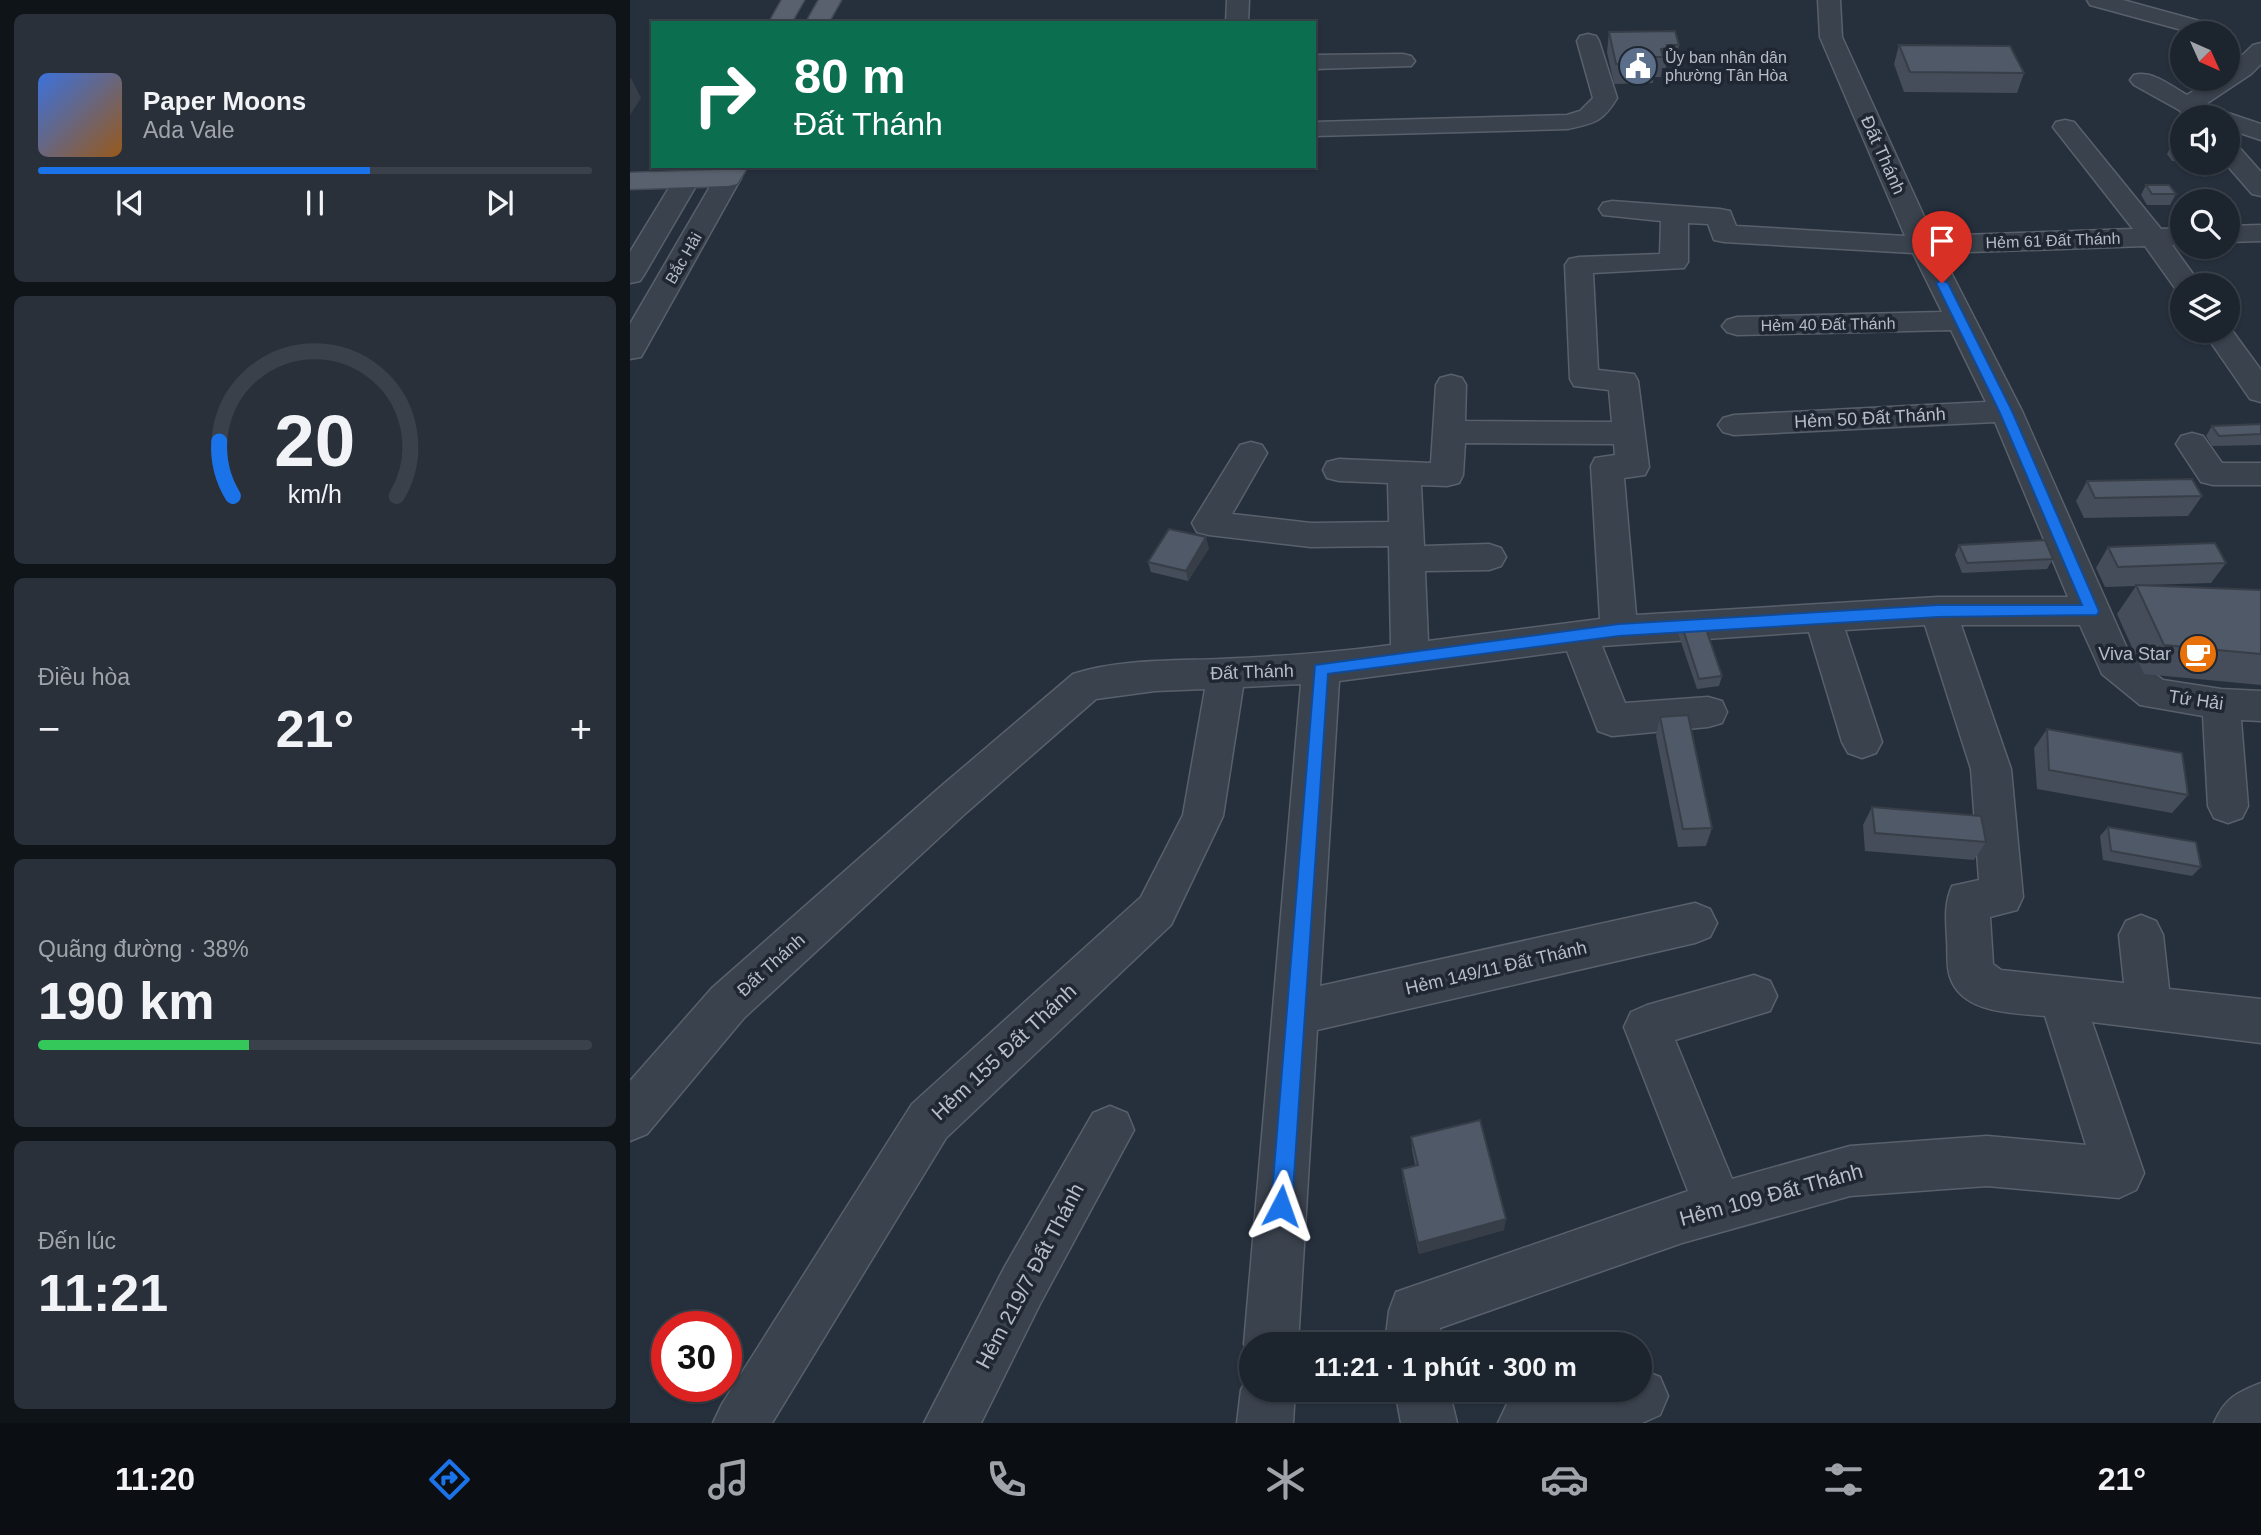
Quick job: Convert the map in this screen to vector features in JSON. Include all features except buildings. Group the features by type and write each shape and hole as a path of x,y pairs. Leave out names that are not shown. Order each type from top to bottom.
{"main road":[{"path":"781,21 793,0"},
{"path":"818,21 830,0"},
{"path":"630,181 691,173 732,172"}],"street":[{"path":"1237,21 1238,0"},
{"name":"Đất Thánh","path":"630,1118 728,1003 953,800 1086,685 1155,676 1321,669 1619,630 1938,611 2092,611 2006,411 1923,245 1831,37 1829,0"},
{"path":"2098,0 2174,21"},
{"path":"1316,130 1544,124 1589,116 1598,110 1605,98 1588,41"},
{"path":"2200,105 2243,69 2261,49 2240,41"},
{"path":"1316,62 1403,61"},
{"path":"2142,80 2183,105"},
{"path":"2240,125 2261,133"},
{"path":"2065,127 2178,273"},
{"path":"2240,164 2261,188"},
{"name":"Bắc Hải","path":"630,350 732,172"},
{"path":"630,275 691,173"},
{"path":"1612,209 1675,214 1674,262 1579,265 1583,372 1585,379 1623,381 1633,467 1607,467 1619,630"},
{"name":"Hẻm 61 Đất Thánh","path":"1675,214 1720,217 1724,234 1923,245 2170,236"},
{"path":"2240,234 2261,233"},
{"name":"Hẻm 40 Đất Thánh","path":"1737,326 1961,321"},
{"path":"2226,343 2261,392"},
{"path":"1339,470 1447,475 1451,385"},
{"name":"Hẻm 50 Đất Thánh","path":"1734,425 2006,411"},
{"path":"1449,432 1629,433"},
{"path":"2192,444 2213,474 2261,474"},
{"path":"1251,453 1209,523 1489,557"},
{"path":"1404,473 1410,657"},
{"path":"1938,611 1991,769 2002,897 1967,900 1971,975 1994,990 2149,1008 2259,1026"},
{"name":"Tứ Hải","path":"2092,611 2115,664 2153,694 2221,704 2261,706"},
{"path":"1822,617 1862,742"},
{"path":"1579,635 1612,720 1708,712"},
{"path":"1272,1332 1321,669"},
{"name":"Hẻm 155 Đất Thánh","path":"741,1423 929,1121 1156,911 1203,816 1226,674"},
{"path":"2221,704 2228,806"},
{"name":"Hẻm 149/11 Đất Thánh","path":"1296,1013 1695,923"},
{"path":"2141,935 2149,1008"},
{"path":"1720,1207 1647,1027 1754,996"},
{"name":"Hẻm 109 Đất Thánh","path":"1413,1332 1415,1311 1720,1207 1850,1171 1987,1161 2119,1173 2061,997"},
{"name":"Hẻm 219/7 Đất Thánh","path":"952,1423 1022,1286 1110,1130"},
{"path":"1265,1423 1267,1402"},
{"path":"1425,1402 1429,1423"},
{"path":"1526,1423 1615,1402"},
{"path":"2242,1423 2261,1410"}],"place":[{"name":"Ủy ban nhân dân phường Tân Hòa","path":"1638,66"},
{"name":"Viva Star","path":"2198,654"}],"route":[{"path":"1281,1206 1321,669 1619,630 1938,611 2092,611 2006,411 1942,283"}]}
